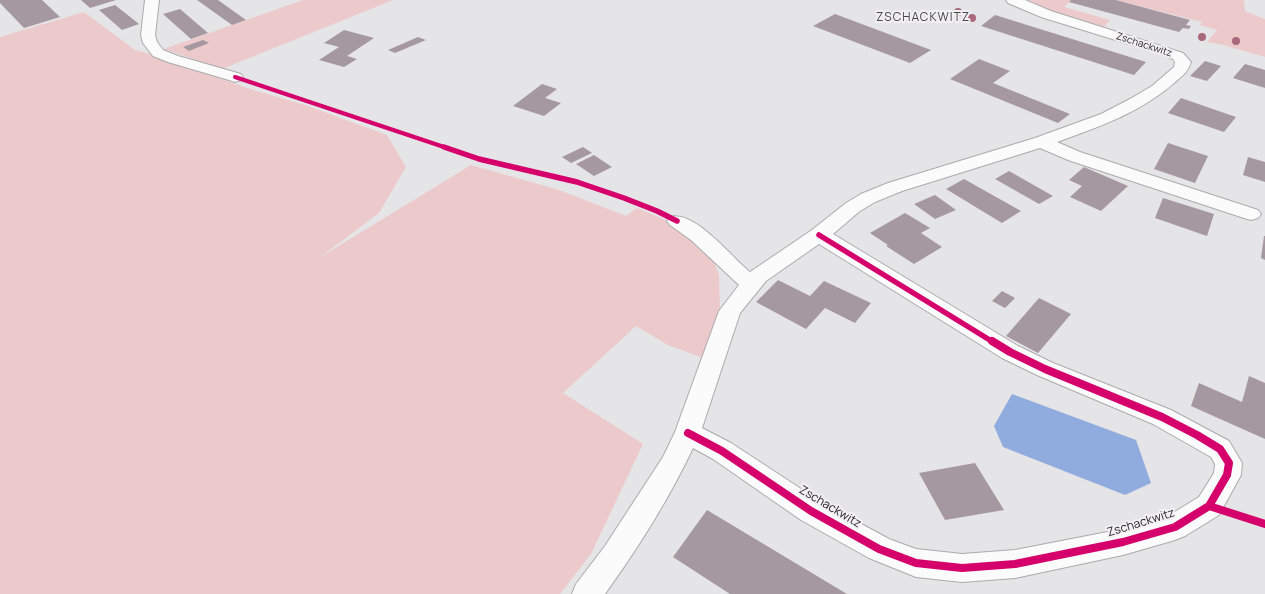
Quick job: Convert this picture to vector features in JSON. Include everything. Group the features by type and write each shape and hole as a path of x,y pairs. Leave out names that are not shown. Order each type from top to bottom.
{"street":[{"path":"152,0 148,35 150,43 158,53 173,59 236,77"},
{"name":"Zschackwitz","path":"587,594 615,556 672,465 688,434 730,312 750,284 758,276 819,235 853,207 868,198 895,187 1041,142 1107,118 1136,103 1158,89 1181,69 1183,62 1178,56 1166,51 1046,14 1013,0"},
{"path":"1041,142 1074,156 1251,214"},
{"path":"677,221 698,235 750,284"},
{"name":"Zschackwitz","path":"688,434 722,451 811,511 880,549 916,563 962,568 1015,564 1123,542 1175,527 1209,506 1228,475 1229,463 1220,449 1162,417 1045,369 1010,352 819,235"}],"shaded area":[{"path":"303,0 393,0 222,69 164,49"},
{"path":"1028,0 1071,0 1064,7 1110,20 1104,27 1052,11"},
{"path":"1116,0 1244,0 1245,11 1265,19 1265,57 1207,42 1217,30 1200,25 1202,22"},
{"path":"84,12 135,50 154,55 247,88 308,106 387,135 406,167 379,213 319,258 471,165 559,190 626,216 637,208 673,223 711,254 719,275 720,309 703,358 668,345 636,326 563,393 643,444 591,554 560,594 0,594 0,37"}],"water":[{"path":"1012,394 1136,440 1151,483 1125,495 1003,447 994,426"}],"building":[{"path":"0,0 42,0 60,17 24,28 0,3"},
{"path":"81,0 116,0 90,8"},
{"path":"197,0 218,0 246,20 232,25"},
{"path":"1071,0 1116,0 1190,20 1186,25 1191,26 1189,29 1183,28 1179,32 1069,2"},
{"path":"115,5 139,24 122,30 99,10"},
{"path":"180,9 208,33 191,39 163,14"},
{"path":"835,14 931,50 910,63 813,26"},
{"path":"995,15 1146,62 1134,75 981,26"},
{"path":"344,30 374,38 347,56 357,59 344,67 319,60 339,47 324,43"},
{"path":"418,37 426,40 395,53 388,50"},
{"path":"203,40 209,43 189,51 183,47"},
{"path":"979,59 1010,71 993,83 1070,114 1058,123 950,79"},
{"path":"1205,61 1221,66 1207,81 1190,76"},
{"path":"1245,64 1265,70 1265,88 1233,78"},
{"path":"542,84 557,89 545,98 561,103 544,116 513,106"},
{"path":"1181,98 1236,117 1224,132 1168,113"},
{"path":"1168,143 1208,156 1195,183 1154,169"},
{"path":"583,147 592,153 571,163 562,157"},
{"path":"594,155 612,167 594,176 576,164"},
{"path":"1248,157 1265,162 1265,182 1243,175"},
{"path":"1084,167 1128,186 1101,211 1070,197 1082,186 1069,180"},
{"path":"1009,171 1053,196 1039,204 995,179"},
{"path":"964,179 1021,211 1002,223 946,189"},
{"path":"935,195 956,210 935,219 914,204"},
{"path":"1163,198 1214,214 1207,236 1155,218"},
{"path":"905,213 930,228 921,233 942,247 914,264 886,246 888,245 870,233"},
{"path":"1265,236 1265,260 1261,258"},
{"path":"778,280 810,296 824,281 871,303 855,323 825,308 806,329 756,302"},
{"path":"1002,291 1015,298 1005,308 992,301"},
{"path":"1039,298 1071,314 1038,353 1006,336"},
{"path":"1249,376 1265,383 1265,439 1191,406 1199,383 1242,402"},
{"path":"975,463 1004,510 945,520 919,473"},
{"path":"707,510 847,594 730,594 673,557"}],"cycle path":[{"path":"235,77 479,159 577,182 624,198 657,211 677,221"},
{"path":"688,433 722,451 811,511 879,549 916,563 962,568 1015,564 1123,542 1175,527 1209,506 1227,475 1229,463 1220,449 1162,417 1045,369 1010,352 819,235"},
{"path":"1209,506 1265,524"}],"district":[{"name":"ZSCHACKWITZ","path":"923,18"}]}
